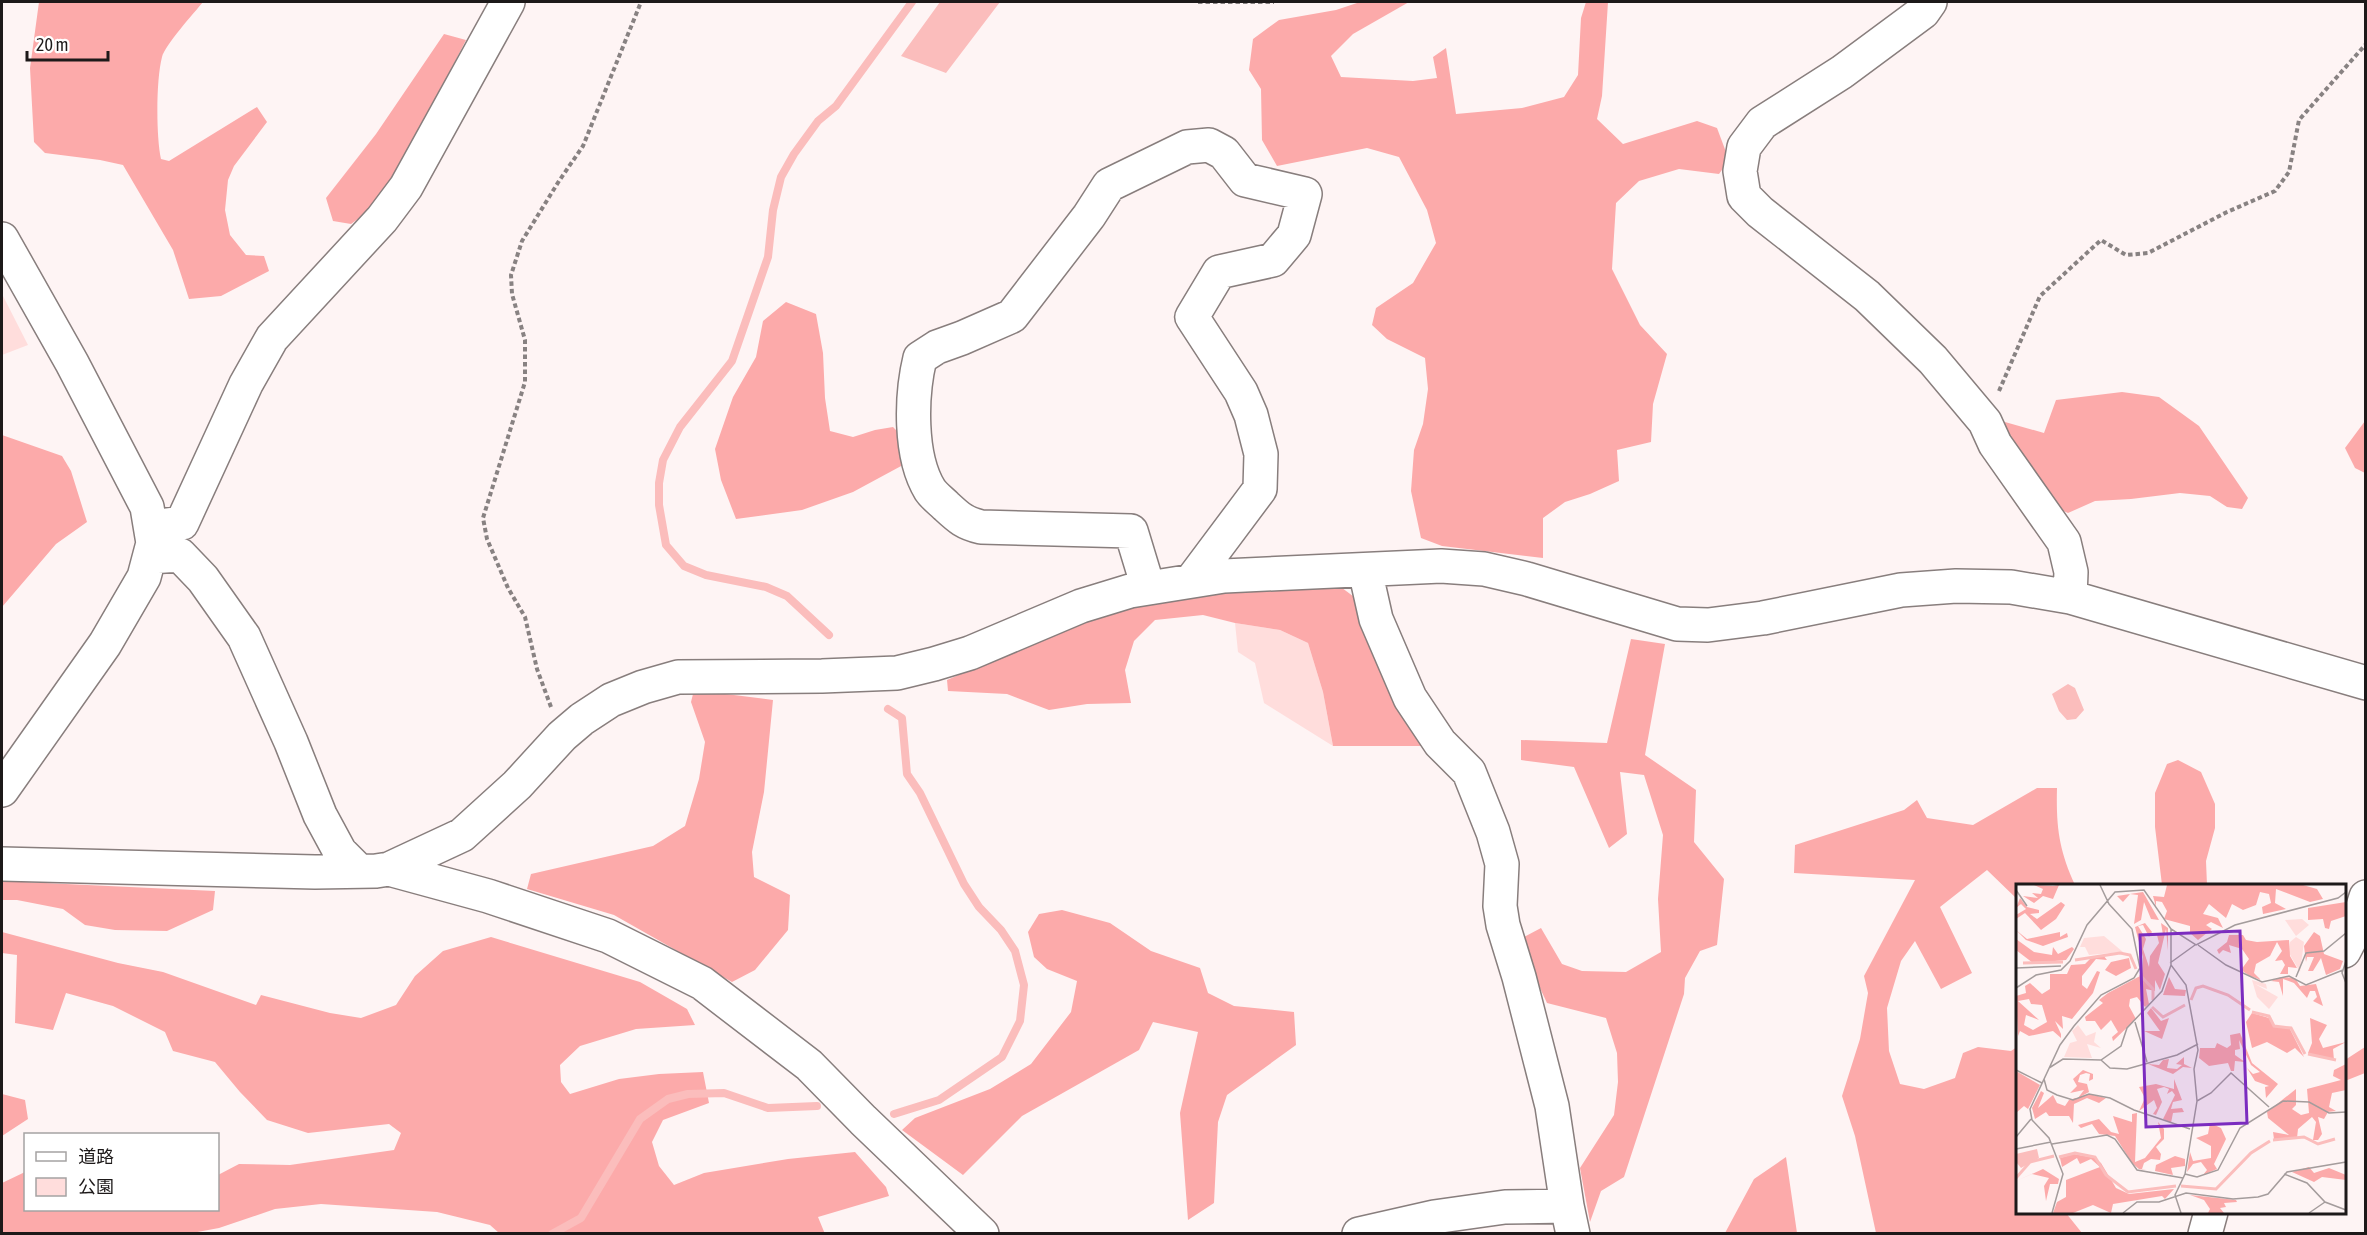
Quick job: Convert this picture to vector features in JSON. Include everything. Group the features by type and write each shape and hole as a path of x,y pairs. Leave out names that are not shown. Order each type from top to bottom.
{"street":[{"path":"151,542 182,523 246,384 272,338 382,219 406,187 508,2"},
{"path":"1930,2 1923,12 1842,72 1762,123 1744,147 1740,171 1744,196 1760,212 1867,296 1933,360 1985,422 1995,444 2064,542 2071,572 2070,597"},
{"path":"1148,587 1131,531 981,527 964,523 931,492 922,472 914,429 915,380 920,358 937,347 1012,316 1089,216 1109,185 1187,147 1209,145 1224,153 1245,180 1305,194 1294,235 1273,260 1220,272 1192,317 1251,415 1260,466 1260,489 1192,580"},
{"path":"2,239 88,394 147,507 151,542 144,577 105,644 2,790"},
{"path":"151,542 180,555 203,579 244,637 291,742 320,815 340,852 374,870 462,836 517,784 562,736 611,700 643,687 678,677 897,673 970,653 1081,606 1130,591 1224,576 1441,566 1484,569 1527,579 1677,624 1708,625 1763,618 1901,590 1956,586 2011,587 2070,597 2366,683"},
{"path":"1359,1233 1434,1217 1505,1207 1570,1220 1552,1106 1519,977 1503,925 1500,906 1502,864 1493,832 1469,772 1440,743 1410,698 1376,619 1365,570"},
{"path":"2,864 54,867 374,870 488,896 608,936 702,983 809,1065 863,1120 982,1233"},
{"path":"2346,947 2356,928 2366,897"},
{"path":"2205,1233 2210,1214"}],"path":[{"path":"562,736 537,669 525,617 508,588 491,549 483,518 525,382 525,340 512,294 511,275 522,241 558,181 583,146 641,2"},
{"path":"1198,2 1274,2"},
{"path":"1985,422 2040,296 2101,240 2126,255 2148,253 2227,212 2275,191 2289,172 2299,120 2366,44"}],"green space":[{"path":"2,294 28,345 2,355"},
{"path":"1235,623 1280,630 1308,643 1323,692 1333,746 1264,703 1255,663 1238,652"}],"shaded area":[{"path":"39,2 203,2 174,37 162,57 157,108 161,159 169,161 257,107 267,122 234,166 228,180 225,210 230,235 246,255 264,256 269,271 221,296 189,299 173,250 123,165 45,153 34,142 30,68"},
{"path":"940,2 1000,2 946,73 901,56"},
{"path":"1360,2 1409,2 1353,34 1331,56 1341,77 1413,81 1437,78 1433,57 1446,48 1456,114 1522,108 1564,97 1578,75 1581,18 1586,2 1608,2 1602,96 1597,119 1623,144 1697,121 1717,128 1729,160 1719,174 1679,169 1639,181 1616,203 1612,269 1640,325 1667,354 1653,404 1651,442 1617,450 1619,481 1565,502 1543,518 1543,558 1442,546 1421,538 1411,491 1414,450 1423,424 1428,389 1425,358 1387,339 1372,325 1376,308 1413,283 1436,243 1427,210 1399,157 1367,148 1277,166 1262,140 1261,89 1249,70 1253,39 1279,20 1336,10"},
{"path":"444,34 466,40 388,186 369,211 351,224 333,221 326,198 376,134"},
{"path":"786,302 816,314 823,353 825,398 830,431 853,437 893,427 904,438 903,465 853,492 802,510 736,519 721,480 715,449 733,397 756,357 763,321"},
{"path":"2122,392 2159,397 2199,426 2248,498 2242,509 2227,507 2210,496 2180,493 2095,501 2068,513 2050,505 2006,443 2005,422 2044,433 2056,400"},
{"path":"2365,421 2365,473 2355,468 2345,448"},
{"path":"2,435 62,456 71,471 87,522 56,544 2,607"},
{"path":"1338,585 1361,602 1392,700 1422,746 1333,746 1323,692 1308,643 1280,630 1203,615 1155,620 1134,641 1125,670 1131,703 1087,704 1049,710 1007,694 948,691 947,680 1082,621 1133,602 1190,594"},
{"path":"1631,639 1665,644 1645,755 1696,790 1694,842 1724,879 1717,945 1700,951 1685,978 1684,994 1624,1177 1601,1191 1590,1222 1580,1168 1614,1115 1618,1082 1617,1053 1606,1018 1547,1003 1533,973 1522,938 1541,928 1562,964 1582,971 1626,972 1661,952 1658,899 1663,835 1644,775 1620,772 1627,834 1609,848 1574,767 1521,760 1521,740 1607,743"},
{"path":"2068,684 2075,688 2084,710 2076,719 2067,720 2059,711 2052,694"},
{"path":"694,690 773,700 764,792 752,852 754,877 790,895 788,930 755,970 732,982 614,915 527,889 531,874 653,846 685,826 699,779 705,742 691,702"},
{"path":"2178,760 2201,772 2215,804 2215,828 2206,861 2207,884 2162,884 2155,827 2155,793 2167,764"},
{"path":"2037,788 2057,788 2060,838 2065,861 2075,884 2016,884 2016,898 1987,870 1940,907 1972,973 1941,989 1915,941 1901,961 1887,1008 1889,1051 1900,1084 1924,1089 1955,1078 1963,1053 1978,1047 2011,1051 2016,1048 2016,1214 2067,1214 2082,1233 1876,1233 1855,1136 1842,1096 1860,1039 1868,993 1864,976 1915,880 1794,873 1795,845 1904,810 1917,800 1927,818 1973,825"},
{"path":"2,881 215,891 213,910 167,931 115,930 85,925 63,909 17,900 2,900"},
{"path":"1062,910 1110,923 1151,951 1200,968 1208,993 1234,1006 1294,1012 1296,1045 1227,1095 1218,1122 1214,1203 1188,1220 1180,1113 1198,1032 1153,1022 1139,1050 1022,1116 963,1175 902,1130 915,1118 990,1089 1031,1064 1071,1012 1077,981 1047,969 1034,957 1028,932 1039,914"},
{"path":"2,932 118,963 163,972 256,1005 261,995 330,1013 361,1018 396,1005 415,976 443,951 491,937 640,982 687,1009 695,1025 636,1029 580,1046 560,1065 561,1082 570,1094 619,1079 703,1072 709,1103 663,1120 652,1142 659,1166 674,1185 704,1173 788,1159 855,1152 886,1187 889,1196 818,1217 825,1234 499,1233 490,1225 437,1212 321,1204 275,1209 219,1228 192,1233 2,1233 2,1183 24,1172 24,1211 219,1211 219,1174 239,1164 290,1165 394,1150 401,1133 389,1124 308,1133 267,1120 215,1062 173,1051 165,1032 113,1006 66,993 53,1030 15,1023 17,955 2,953"},
{"path":"2365,1047 2365,1073 2346,1081 2346,1059"},
{"path":"2,1094 25,1100 28,1119 2,1136"},
{"path":"1786,1157 1797,1233 1725,1233 1754,1179"}],"waterway":[{"path":"829,635 787,596 766,587 706,575 684,566 666,545 659,505 659,483 663,460 680,427 732,361 768,257 773,210 781,177 794,154 818,121 836,106 912,2"},
{"path":"888,709 902,718 907,774 920,793 964,884 979,907 1001,930 1015,951 1024,985 1020,1021 1002,1057 939,1100 894,1114"},
{"path":"552,1234 581,1218 640,1119 668,1099 688,1094 724,1093 768,1108 817,1106"}]}
